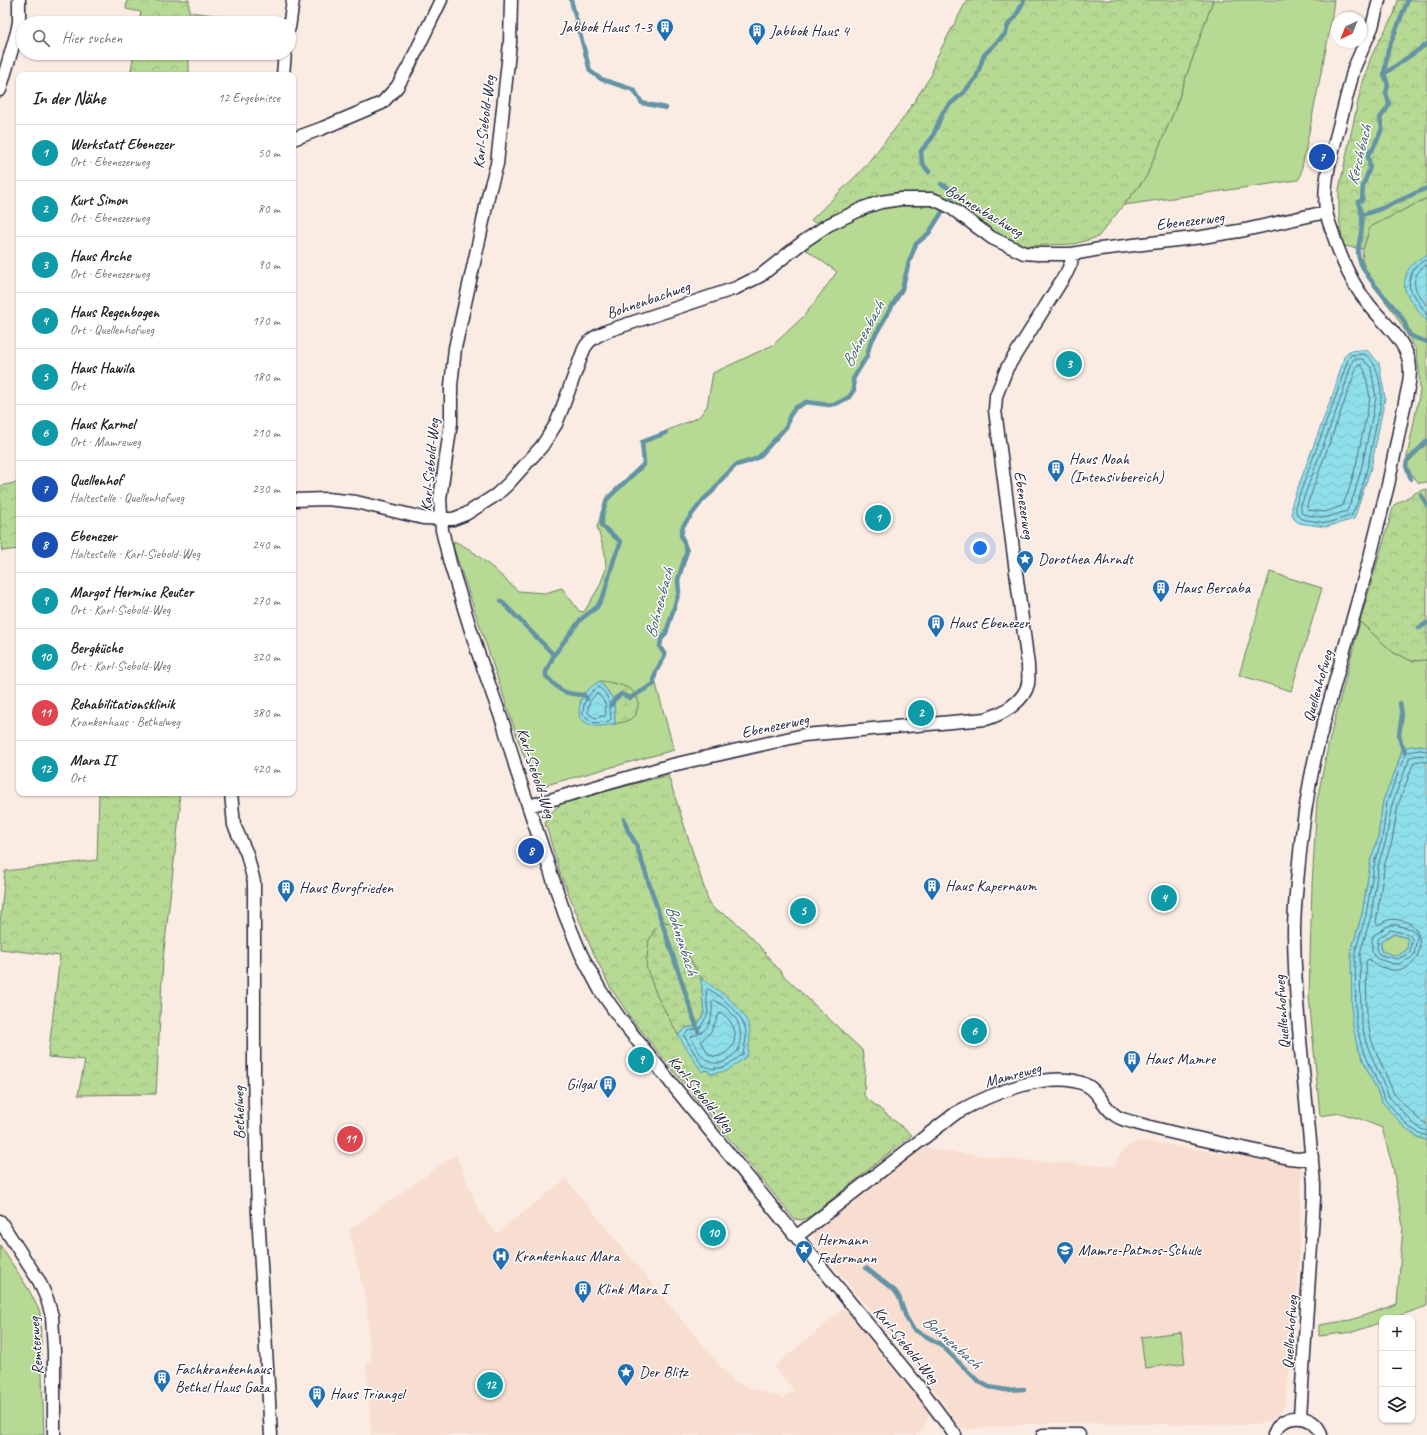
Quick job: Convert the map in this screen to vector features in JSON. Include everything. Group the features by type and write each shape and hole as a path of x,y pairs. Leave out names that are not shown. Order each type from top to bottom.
{"street":[{"path":"19,0 19,16"},
{"path":"291,16 293,0"},
{"path":"296,138 336,123 382,103 397,88 441,0"},
{"name":"Karl-Siebold-Weg","path":"511,0 510,43 497,164 489,192 455,348 451,386 451,423 440,499 444,543 450,563 478,653 504,726 517,772 565,915 600,990 676,1089 924,1392 955,1435"},
{"name":"Quellenhofweg","path":"1300,1417 1314,1198 1312,1157 1296,1000 1294,931 1299,861 1306,799 1319,740 1378,529 1408,391 1410,370 1409,360 1401,343 1367,302 1353,282 1338,249 1326,212 1325,192 1329,165 1354,68 1372,27 1379,0"},
{"path":"0,90 16,38"},
{"path":"283,72 285,60"},
{"name":"Bohnenbachweg","path":"296,500 327,499 356,502 423,518 452,519 466,514 496,495 521,471 542,446 556,424 564,406 587,342 607,331 736,288 749,282 773,267 815,233 828,225 866,207 881,202 901,199 932,199 950,207 992,238 1024,253 1072,254"},
{"name":"Ebenezerweg","path":"529,806 672,765 804,735 986,718 1001,714 1017,702 1028,684 1028,665 995,410 996,396 1006,368 1067,272 1071,263 1072,254 1245,230 1326,212"},
{"name":"Bethelweg","path":"231,796 234,825 247,854 254,882 254,1072 258,1214 271,1435"},
{"name":"Mamreweg","path":"797,1236 956,1113 995,1095 1020,1086 1038,1082 1058,1080 1075,1081 1089,1087 1100,1096 1114,1115 1152,1127 1288,1158 1299,1159 1312,1157"},
{"name":"Remterweg","path":"0,1221 39,1281 47,1299 52,1316 54,1352 54,1435"},
{"path":"1274,1435 1278,1426 1282,1422 1294,1417 1300,1417 1315,1424 1321,1435"},
{"path":"1043,1435 1079,1435"}],"shaded area":[{"name":"Mamre-Patmos-Schule","path":"1140,1141 1211,1152 1286,1161 1296,1165 1302,1170 1298,1286 1290,1366 1285,1404 1281,1412 1271,1420 1256,1425 1043,1423 970,1429 963,1428 958,1424 934,1390 815,1243 813,1233 821,1225 923,1145 934,1150 1021,1160 1114,1166 1122,1152 1130,1145"},
{"name":"Krankenhaus Mara","path":"456,1154 479,1212 497,1233 566,1179 733,1382 783,1398 794,1390 774,1367 844,1308 929,1412 924,1429 915,1435 371,1435 366,1363 371,1362 366,1301 349,1230"}],"green space":[{"path":"127,0 189,0 189,12 223,16 140,16 141,12 126,9"},
{"path":"967,0 1213,0 1173,114 1146,177 1098,237 1074,244 1024,246 1005,240 950,200 934,197 861,203 815,223 811,220 861,171 902,120 932,74 934,62"},
{"path":"1213,0 1334,0 1332,12 1331,12 1330,29 1300,177 1298,180 1124,205 1146,177 1173,114"},
{"path":"1398,0 1427,0 1427,198 1370,227 1363,249 1343,246 1339,217 1339,189 1360,92 1370,60 1394,14"},
{"path":"133,60 189,60 189,72 131,72"},
{"path":"1427,198 1427,482 1419,483 1405,467 1420,391 1416,350 1395,314 1372,284 1362,260 1363,249 1370,227"},
{"path":"892,203 931,203 944,209 929,233 916,244 909,262 902,289 870,344 867,356 853,379 854,390 849,397 838,403 829,405 806,402 795,408 789,417 787,426 759,457 736,465 703,500 683,526 681,535 687,551 678,580 679,592 666,633 661,640 660,647 665,655 663,660 658,665 654,677 674,750 539,787 523,754 453,546 454,541 471,550 518,591 545,593 562,588 579,611 584,612 599,587 606,569 605,553 597,527 606,499 644,463 640,442 699,417 707,406 713,373 773,345 804,316 837,272 804,248 843,222 876,207","holes":["584,692 615,724 604,725 580,703"]},
{"path":"16,483 16,549 2,551 0,537 0,486"},
{"path":"1427,489 1427,660 1412,661 1394,653 1360,622 1394,505 1419,491"},
{"path":"1270,572 1322,588 1291,691 1239,675"},
{"path":"1360,622 1394,653 1412,661 1427,660 1427,747 1421,745 1406,747 1402,750 1397,767 1383,801 1378,838 1371,859 1362,914 1351,952 1357,1046 1382,1102 1417,1137 1427,1140 1427,1306 1402,1315 1379,1315 1379,1323 1353,1332 1319,1336 1319,1325 1351,1320 1397,1304 1403,1227 1393,1168 1382,1128 1340,1113 1320,1116 1309,996 1312,886 1317,800 1329,742"},
{"path":"600,681 610,682 628,688 632,691 638,699 636,715 627,721 615,724 614,700"},
{"path":"668,775 709,903 715,910 728,916 739,925 755,941 785,977 862,1050 865,1069 864,1096 912,1135 811,1216 802,1220 794,1219 633,1021 610,987 591,948 561,876 545,823 547,816 562,803","holes":["702,978 709,1071 704,1070 686,1028"]},
{"path":"99,796 179,796 180,808 163,960 156,1094 78,1095 85,1060 48,1057 60,956 0,949 0,925 5,871 97,860"},
{"path":"662,921 672,924 701,978 704,1013 697,1026 686,1028 678,1035 656,994 646,966 649,940 657,926"},
{"path":"1393,934 1408,938 1407,950 1397,956 1381,951 1381,941"},
{"path":"0,1245 29,1290 40,1312 44,1435 0,1435"},
{"path":"1181,1332 1185,1363 1145,1368 1141,1337"}],"water":[{"path":"1427,256 1427,321 1408,297 1405,289 1405,278 1410,268 1417,260"},
{"path":"1367,350 1379,363 1385,398 1371,468 1354,519 1326,527 1299,523 1295,520 1292,514 1292,503 1334,391 1344,357 1349,351"},
{"path":"600,681 614,700 615,724 596,726 588,724 579,717 580,704 583,695"},
{"path":"1421,745 1427,747 1427,1140 1417,1137 1407,1130 1382,1102 1357,1046 1352,1021 1351,952 1362,914 1371,859 1378,838 1383,801 1397,767 1402,750 1406,747","holes":["1393,934 1408,938 1407,950 1397,956 1381,951 1381,941"]},
{"path":"701,978 731,1000 743,1014 750,1031 747,1056 727,1071 710,1074 709,1071 705,1070 702,1072 678,1035 686,1028 697,1026 704,1013"}],"waterway":[{"name":"Bohnenbach","path":"571,0 590,71 601,79 634,90 642,103 666,108"},
{"name":"Bohnenbach","path":"929,172 922,163 921,151 932,138 943,112 976,78 984,55 1006,33 1008,25 1016,16 1024,0"},
{"name":"Kerchbach","path":"1408,0 1388,50 1384,74 1388,85 1386,93 1389,103 1388,107 1380,118 1382,128 1379,136 1372,150 1369,152 1368,156 1370,167 1363,186 1362,200 1358,202 1362,213 1362,230 1358,253 1364,270 1402,318 1410,335 1427,342"},
{"path":"1384,74 1427,44"},
{"name":"Bohnenbach","path":"941,184 953,190 950,200"},
{"path":"1362,215 1380,209 1427,188"},
{"name":"Bohnenbach","path":"611,705 621,694 630,698 654,684 656,671 665,655 660,647 661,640 666,633 679,592 678,580 687,551 681,535 683,526 703,500 736,465 759,457 787,426 789,417 795,408 806,402 829,405 838,403 849,397 854,390 853,379 867,356 870,344 902,289 909,262 916,244 929,233 944,209"},
{"name":"Bohnenbach","path":"587,699 584,695 571,694 562,691 546,676 546,672 554,655 581,619 597,607 604,594 614,559 621,542 602,526 602,515 607,499 644,464 642,442 666,433"},
{"name":"Kerchbach","path":"1411,479 1406,466 1407,461 1427,441"},
{"name":"Kerchbach","path":"1421,495 1427,505"},
{"path":"501,601 554,655"},
{"name":"Kerchbach","path":"1419,628 1427,623"},
{"name":"Kerchbach","path":"1400,703 1402,715 1399,734 1405,753"},
{"name":"Bohnenbach","path":"624,819 628,831 636,844 698,1031"},
{"name":"Bohnenbach","path":"866,1268 895,1291 913,1329 940,1344 978,1381 989,1387 1006,1390 1024,1389"}],"place":[{"name":"Jabbok Haus 1-3","path":"665,42"},
{"name":"Jabbok Haus 4","path":"757,46"},
{"name":"Quellenhof","path":"1322,157"},
{"name":"Haus Arche","path":"1069,364"},
{"name":"Haus Noah (Intensivbereich)","path":"1056,483"},
{"name":"Werkstatt Ebenezer","path":"878,518"},
{"name":"Dorothea Ahrndt","path":"1025,574"},
{"name":"Haus Bersaba","path":"1161,603"},
{"name":"Haus Ebenezer","path":"936,638"},
{"name":"Kurt Simon","path":"921,713"},
{"name":"Ebenezer","path":"531,851"},
{"name":"Haus Regenbogen","path":"1164,898"},
{"name":"Haus Kapernaum","path":"932,901"},
{"name":"Haus Burgfrieden","path":"286,903"},
{"name":"Haus Hawila","path":"803,911"},
{"name":"Haus Karmel","path":"974,1031"},
{"name":"Margot Hermine Reuter","path":"641,1060"},
{"name":"Haus Mamre","path":"1132,1074"},
{"name":"Gilgal","path":"608,1099"},
{"name":"Rehabilitationsklinik","path":"350,1139"},
{"name":"Bergküche","path":"713,1233"},
{"name":"Hermann Federmann","path":"804,1264"},
{"name":"Mamre-Patmos-Schule","path":"1065,1265"},
{"name":"Krankenhaus Mara","path":"501,1271"},
{"name":"Klink Mara I","path":"583,1304"},
{"name":"Mara II","path":"490,1385"},
{"name":"Der Blitz","path":"626,1387"},
{"name":"Fachkrankenhaus Bethel Haus Gaza","path":"162,1393"},
{"name":"Haus Triangel","path":"317,1409"}]}
